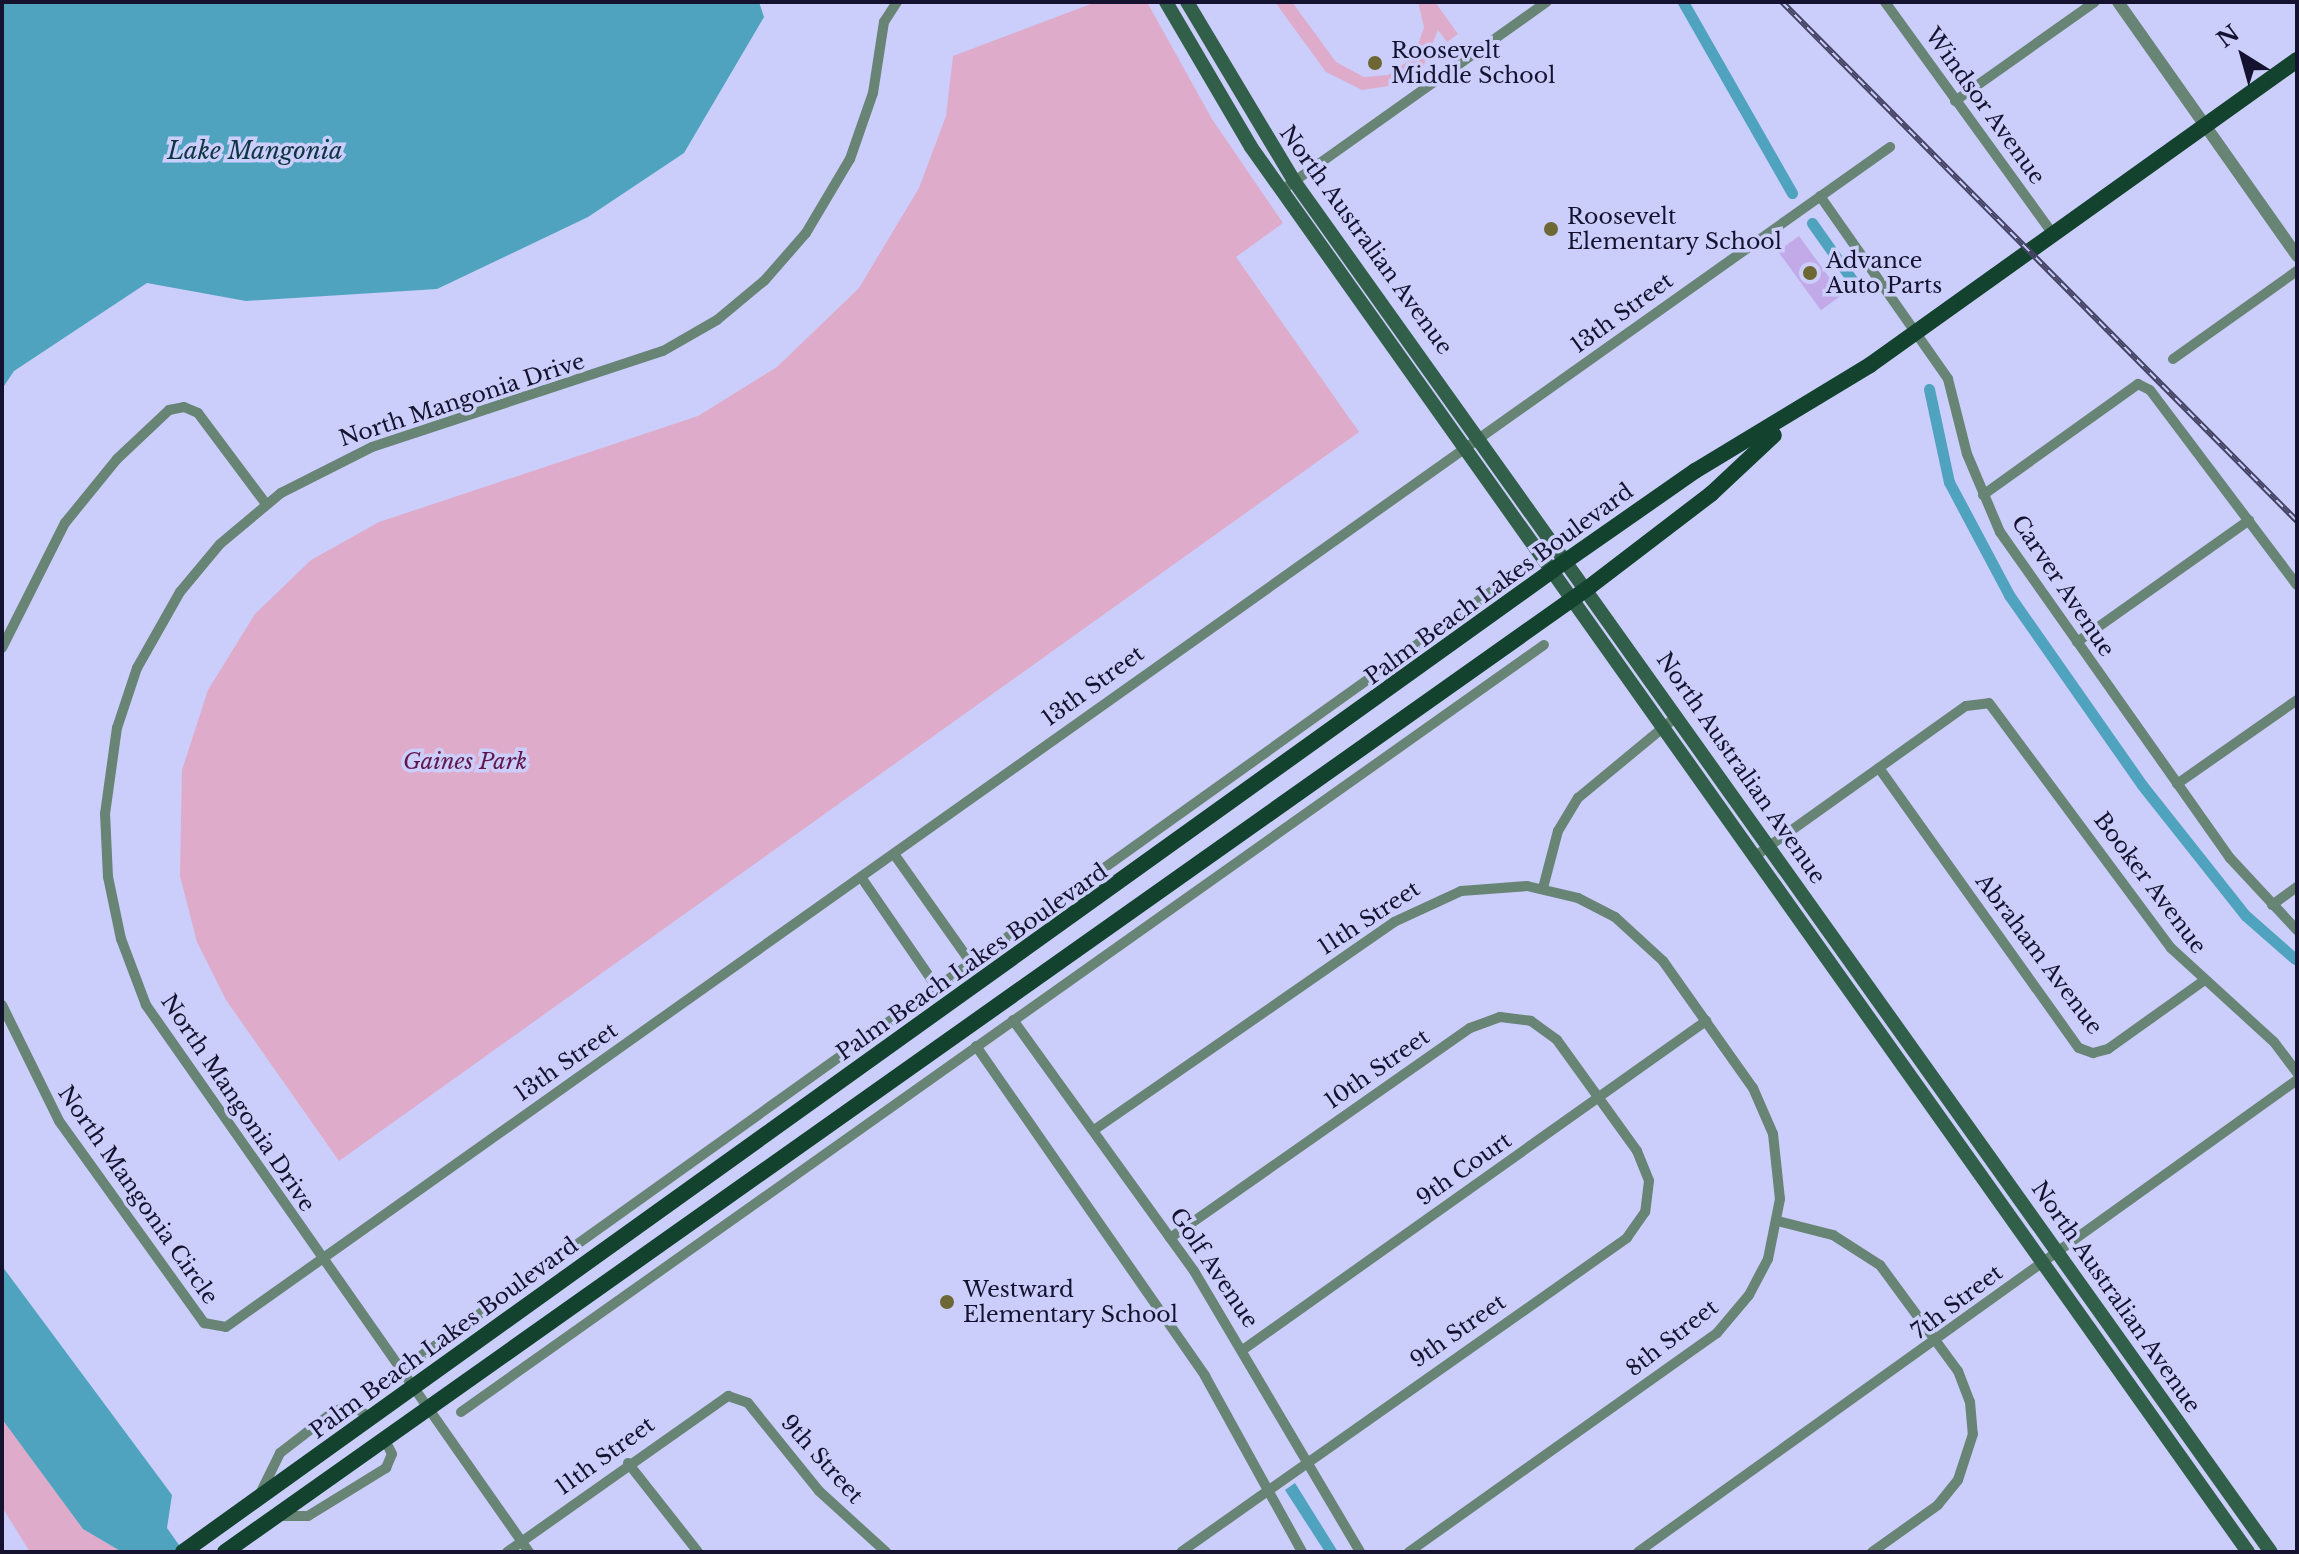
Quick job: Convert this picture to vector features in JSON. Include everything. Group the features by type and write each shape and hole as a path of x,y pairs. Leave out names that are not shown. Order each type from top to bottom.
{"main road":[{"name":"North Australian Avenue","path":"1166,2 1216,93 1282,190 2248,1552"},
{"name":"North Australian Avenue","path":"1187,2 1294,181 1482,438 1676,717 2271,1552"},
{"name":"Palm Beach Lakes Boulevard","path":"186,1550 1261,783 1568,559 1695,471 1793,418 2297,60"},
{"name":"Palm Beach Lakes Boulevard","path":"225,1552 1339,758 1588,588 1711,494 1793,418"},
{"path":"1261,783 1276,804"},
{"path":"687,1190 704,1211"}],"street":[{"name":"North Mangonia Drive","path":"426,1409 146,1005 121,939 105,845 117,728 147,646 199,567 266,504 372,447 634,364 690,337 741,301 786,257 836,187 864,123 884,22 897,2"},
{"path":"1282,190 1547,2"},
{"name":"Windsor Avenue","path":"1885,2 2053,234"},
{"path":"1955,101 2095,2"},
{"path":"2118,2 2297,256"},
{"name":"13th Street","path":"322,1261 1463,444 1482,438 1890,147"},
{"name":"Carver Avenue","path":"1820,196 1916,331 1954,391 1983,495 2000,532 2177,784 2272,905 2297,930"},
{"path":"2173,359 2297,271"},
{"path":"1983,495 2138,384 2150,390 2297,585"},
{"path":"2,648 65,523 117,459 169,410 184,407 198,413 266,504"},
{"path":"2077,642 2249,520"},
{"path":"422,1355 1503,583"},
{"path":"1428,637 1440,651"},
{"path":"461,1412 1116,944 1544,645"},
{"path":"2177,784 2297,700"},
{"name":"Booker Avenue","path":"1879,768 1966,706 1989,703 2147,919 2202,982 2274,1042 2297,1073"},
{"path":"1543,888 1558,831 1578,798 1676,717"},
{"path":"1339,758 1353,778"},
{"path":"1754,857 1879,768"},
{"name":"Abraham Avenue","path":"1879,768 2079,1048 2093,1053 2108,1049 2202,982"},
{"path":"894,854 972,964"},
{"path":"861,877 938,989"},
{"name":"11th Street","path":"1094,1130 1415,909 1486,887 1543,888 1600,908 1635,931 1706,1021"},
{"path":"2272,905 2297,887"},
{"path":"1077,889 1089,906"},
{"path":"1103,927 1116,944"},
{"name":"North Mangonia Circle","path":"2,1005 59,1121 204,1323 218,1328 233,1324 322,1261"},
{"name":"10th Street","path":"1170,1238 1485,1021 1515,1017 1545,1029 1599,1097"},
{"name":"Golf Avenue","path":"1013,1020 1170,1238 1244,1349 1303,1464 1360,1552"},
{"name":"9th Court","path":"1244,1349 1706,1021"},
{"name":"8th Street","path":"1409,1552 1717,1333 1757,1281 1778,1221 1780,1174 1773,1134 1753,1088 1706,1021"},
{"path":"976,1046 1205,1376 1263,1491 1302,1552"},
{"name":"7th Street","path":"1638,1552 1938,1342 2043,1262 2297,1080"},
{"name":"9th Street","path":"1181,1552 1263,1491 1633,1233 1647,1205 1648,1173 1599,1097"},
{"path":"1778,1221 1833,1235 1865,1252 1893,1279 1938,1342 1970,1402 1973,1434 1966,1465 1938,1505 1872,1552"},
{"path":"512,1291 524,1307"},
{"path":"539,1328 553,1346"},
{"name":"11th Street","path":"507,1552 628,1463 728,1396"},
{"name":"9th Street","path":"728,1396 748,1403 819,1491 886,1552"},
{"path":"258,1498 280,1453 332,1413 351,1404 370,1418"},
{"path":"426,1409 529,1552"},
{"path":"276,1516 308,1516 386,1468 392,1454 384,1438"},
{"path":"628,1463 698,1552"}],"green space":[{"name":"Gaines Park","path":"1096,2 1147,2 1212,119 1283,223 1236,257 1359,432 339,1161 226,1000 197,942 180,876 182,770 208,690 255,614 311,560 379,522 698,416 777,367 859,288 919,188 946,116 953,56"},
{"path":"1275,2 1292,2 1336,62 1364,77 1388,75 1414,57 1424,27 1418,2 1435,2 1458,34 1447,42 1438,30 1424,65 1401,84 1362,90 1326,72"},
{"path":"2,1418 83,1529 122,1552 30,1552 2,1507"}],"water":[{"name":"Lake Mangonia","path":"2,2 759,2 764,17 684,153 588,217 437,289 246,301 147,283 14,371 2,389"},
{"path":"2,1266 172,1495 167,1528 184,1552 122,1552 83,1529 2,1419"},
{"path":"1295,1483 1338,1552 1325,1552 1285,1490"}],"building":[{"name":"Advance Auto Parts","path":"1799,236 1842,295 1821,310 1778,251"}],"waterway":[{"path":"1683,2 1792,193"},
{"path":"1812,223 1855,284"},
{"path":"1929,389 1949,482 2009,595 2142,785 2245,915 2295,959"}],"railway":[{"path":"1782,2 2297,521"}],"place":[{"name":"Roosevelt Middle School","path":"1375,63"},
{"name":"Roosevelt Elementary School","path":"1551,229"},
{"name":"Advance Auto Parts","path":"1810,273"},
{"name":"Westward Elementary School","path":"947,1302"}]}
